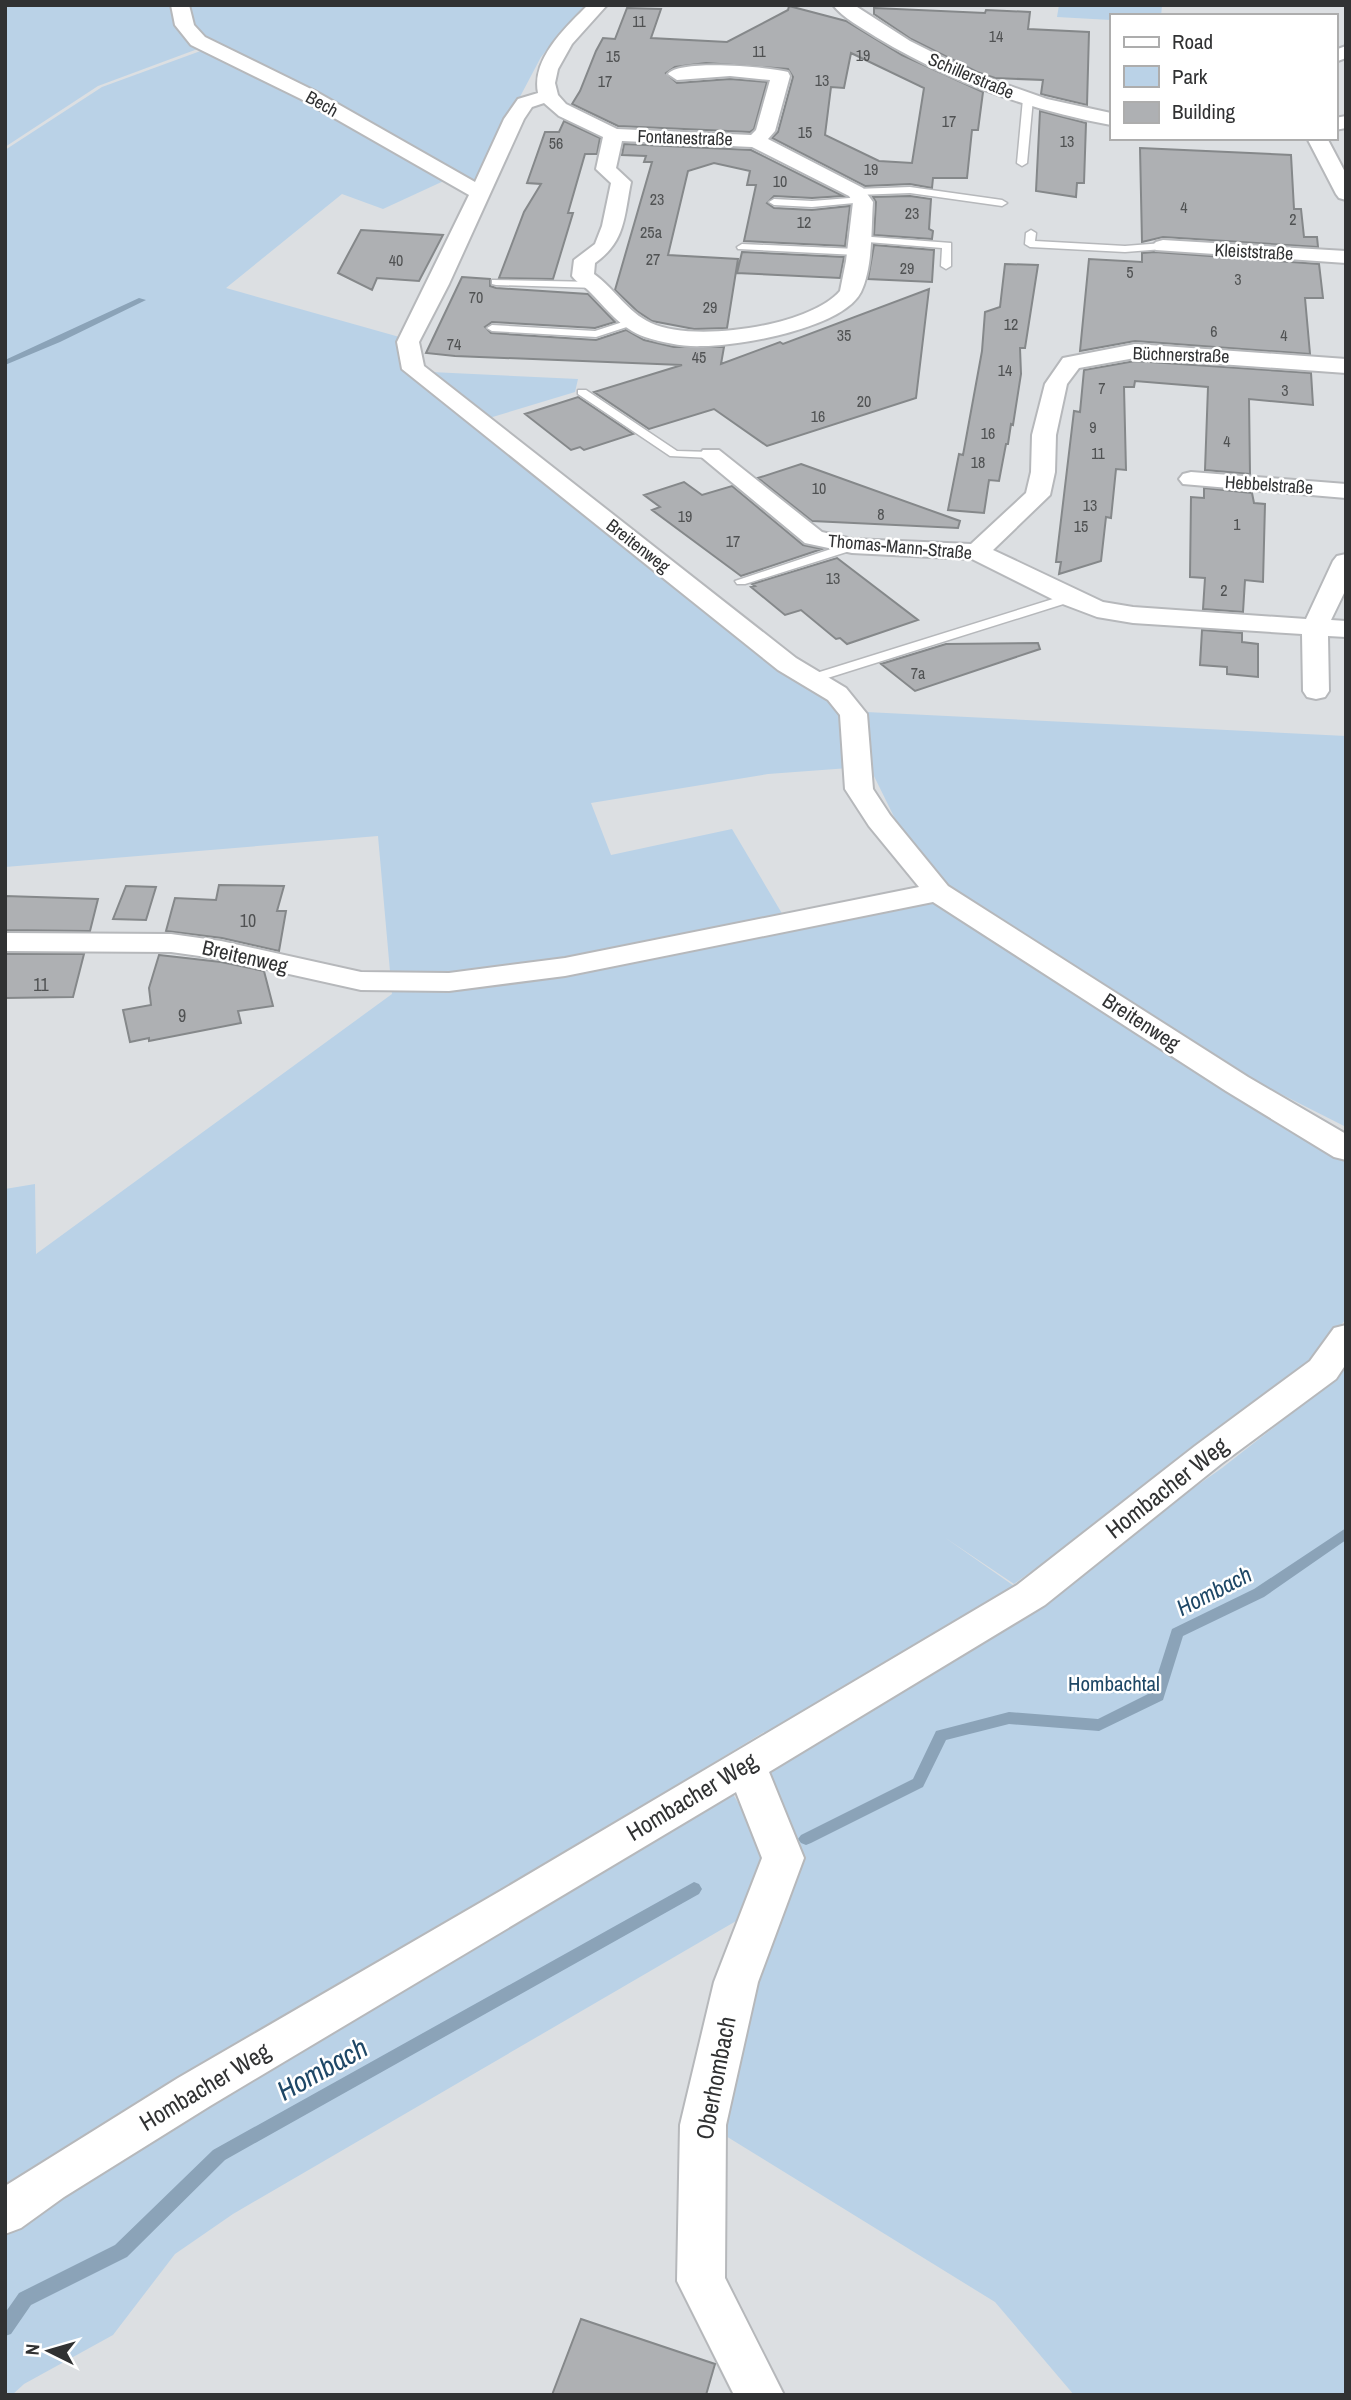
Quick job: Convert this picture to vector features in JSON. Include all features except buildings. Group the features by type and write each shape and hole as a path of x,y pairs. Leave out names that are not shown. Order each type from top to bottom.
{"street":[{"name":"Bech","path":"180,5 180,18 189,33 198,41 308,95 480,193"},
{"path":"597,5 566,39 549,68 544,86 548,96 570,115 613,135 606,169 621,182 612,226 604,247 585,260 583,276 597,285 632,322 664,336 715,339 785,325 837,306 850,293 858,246 859,196"},
{"name":"Schillerstraße","path":"842,5 873,29 916,52 1028,99 1110,119"},
{"name":"Fontanestraße","path":"677,74 730,70 780,76 765,131 756,141"},
{"name":"Breitenweg","path":"548,96 524,103 408,342 413,369 787,664 837,694 853,713 859,789 878,820 938,892 1237,1084 1346,1149"},
{"name":"Fontanestraße","path":"613,135 756,141 859,196"},
{"path":"1318,140 1346,194"},
{"name":"Kleiststraße","path":"1163,246 1346,257"},
{"name":"Büchnerstraße","path":"977,552 1038,495 1043,472 1044,435 1056,384 1071,363 1135,351 1346,366"},
{"name":"Thomas-Mann-Straße","path":"711,455 814,538 852,546 977,552 1097,609 1133,615 1346,629"},
{"name":"Hebbelstraße","path":"1191,479 1346,491"},
{"path":"1316,691 1315,627 1346,561"},
{"name":"Breitenweg","path":"5,942 184,944 361,981 449,982 565,967 938,892"},
{"name":"Hombacher Weg","path":"5,2213 48,2182 183,2099 517,1903 1031,1595 1208,1455 1323,1370 1346,1336"},
{"name":"Oberhombach","path":"745,1764 783,1858 736,1982 703,2125 701,2281 760,2395"}],"lane":[{"path":"1022,163 1028,99"},
{"path":"774,202 812,204 910,190 1002,203"},
{"path":"1031,233 1030,244 1125,249 1163,246"},
{"path":"742,247 947,245 946,266"},
{"path":"496,282 597,285"},
{"path":"492,328 596,334 632,322"},
{"path":"582,392 674,454 711,455"},
{"path":"741,582 852,546"},
{"path":"814,678 1069,598"}],"green space":[{"path":"5,5 175,5 203,47 98,86 5,147"},
{"path":"186,5 591,5 553,50 546,51 541,57 473,186 194,32"},
{"path":"1059,5 1162,6 1161,14 1110,14 1110,20 1057,17"},
{"name":"Hombachtal","path":"206,49 263,74 448,179 383,209 342,194 226,288 403,338 399,353 845,712 849,768 768,774 591,803 611,855 732,829 790,927 933,901 1346,1159 1346,1319 1308,1363 1199,1450 1014,1584 944,1537 1034,1600 1222,1468 1328,1385 1346,1365 1346,2395 1074,2395 995,2302 708,2125 755,1910 233,2214 175,2254 113,2335 24,2384 12,2395 5,2395 5,2231 726,1783 739,1804 773,1783 764,1732 331,1996 5,2202 5,1189 35,1184 36,1254 392,994 378,836 5,867 5,150 102,87"},
{"path":"431,372 578,379 575,392 486,419"},
{"path":"866,712 1346,736 1346,1127 1251,1079 940,888 902,833 871,770"}],"waterway":[{"path":"5,363 142,300"},
{"name":"Hombach","path":"806,1839 918,1783 941,1735 1009,1718 1099,1725 1158,1696 1177,1633 1259,1593 1346,1533"},
{"name":"Hombach","path":"5,2328 25,2299 121,2251 219,2155 694,1889"}]}
